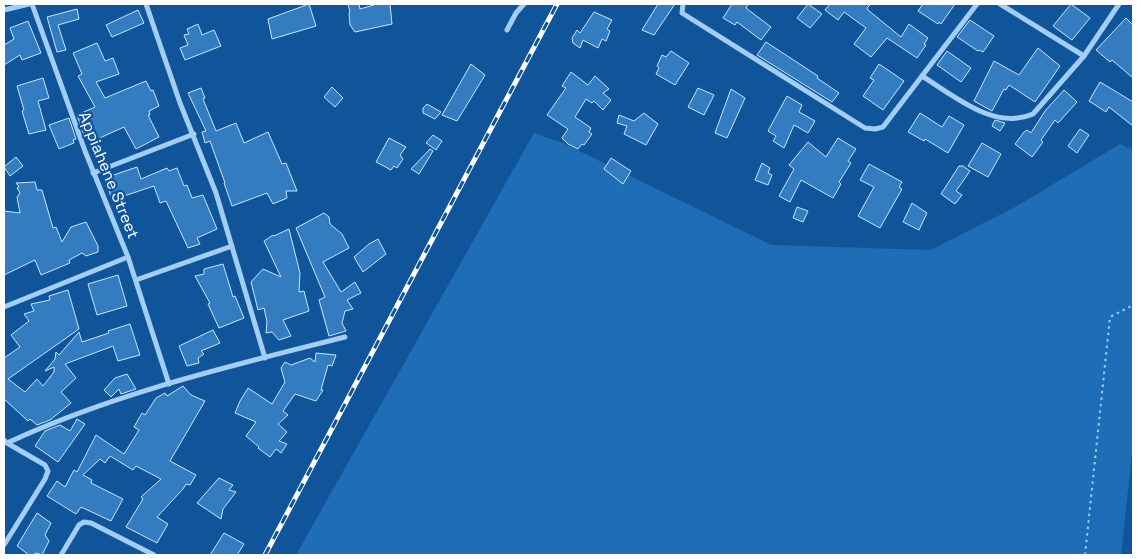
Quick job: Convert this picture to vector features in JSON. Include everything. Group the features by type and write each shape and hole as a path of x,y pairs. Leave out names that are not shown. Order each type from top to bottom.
{"street":[{"path":"4,10 30,4"},
{"name":"Appiahene Street","path":"4,307 128,257 93,173 30,4"},
{"path":"146,4 180,103 216,193 247,303 265,358"},
{"path":"507,30 516,13 524,4"},
{"path":"683,4 682,14 866,128 875,129 882,127 977,4"},
{"path":"1000,4 1084,56"},
{"path":"922,76 979,111 992,116 1024,117 1032,114 1084,56 1119,4"},
{"path":"93,173 194,134"},
{"path":"136,280 232,246"},
{"path":"128,257 168,384"},
{"path":"5,442 46,425 168,384 345,337"},
{"path":"4,545 45,479 48,471 45,465 5,442"},
{"path":"61,555 79,525 84,522 91,523 154,555"}],"path":[{"path":"1085,555 1110,317 1133,306"}],"shaded area":[{"path":"534,133 563,143 771,245 931,250 1015,207 1120,144 1133,150 1133,444 1121,555 296,555"}],"building":[{"path":"309,4 316,26 272,39 268,19"},
{"path":"348,4 359,4 360,9 377,4 390,4 392,24 355,32 350,25"},
{"path":"658,4 675,4 654,35 642,30"},
{"path":"732,4 748,4 746,8 771,27 761,40 737,22 735,25 723,18"},
{"path":"808,4 822,14 810,28 797,18"},
{"path":"830,4 871,4 867,8 868,10 901,37 909,24 928,38 924,44 926,45 917,58 887,38 871,57 854,44 866,28 844,12 838,20 825,10"},
{"path":"923,4 955,4 941,24 939,22 938,24 918,11"},
{"path":"1071,4 1090,18 1072,40 1053,26"},
{"path":"77,9 79,19 58,25 66,50 57,52 47,17"},
{"path":"138,10 144,23 112,37 106,25"},
{"path":"594,12 612,20 607,29 610,31 606,41 602,39 598,48 583,40 580,48 573,43 572,38 577,30 580,33"},
{"path":"1126,18 1133,25 1133,78 1112,60 1110,62 1096,50"},
{"path":"970,20 994,36 983,52 978,51 957,37"},
{"path":"28,21 41,53 22,60 20,55 4,65 4,45 14,39 10,28"},
{"path":"198,24 202,35 214,30 221,46 185,60 180,48 188,45 184,35 189,34 187,29"},
{"path":"766,42 818,76 817,78 839,93 832,102 757,55"},
{"path":"97,43 105,61 113,58 119,74 96,82 105,98 146,81 151,91 153,90 159,106 149,111 150,115 148,115 159,137 136,149 124,127 93,141 89,133 84,135 77,115 95,107 78,76 82,74 73,53"},
{"path":"1038,48 1060,66 1035,102 1009,85 1006,90 1004,89 992,111 974,101 994,61 1019,75"},
{"path":"671,51 689,63 675,85 656,74 662,55 666,57"},
{"path":"947,51 971,68 961,82 937,65"},
{"path":"471,64 485,75 457,121 442,115"},
{"path":"879,64 904,81 883,110 863,96 874,80 870,78"},
{"path":"571,72 588,85 595,76 609,89 603,93 611,100 603,110 594,101 592,103 586,99 575,117 591,128 589,132 592,134 584,145 582,144 578,149 568,144 562,138 568,129 547,115 566,88 562,86"},
{"path":"43,78 49,98 38,101 46,130 29,134 17,86"},
{"path":"1100,82 1133,102 1133,126 1109,107 1106,112 1089,101"},
{"path":"332,87 343,98 335,107 324,97"},
{"path":"201,88 205,98 203,99 216,131 236,123 244,143 268,132 282,164 286,163 297,191 286,191 287,198 273,204 267,193 232,206 210,141 205,143 202,132 206,131 188,93"},
{"path":"698,88 714,95 704,115 688,107"},
{"path":"731,89 745,98 727,138 715,133"},
{"path":"1064,90 1077,102 1058,123 1055,120 1032,157 1015,144 1024,132 1027,130 1031,133 1045,111"},
{"path":"787,96 802,105 799,112 815,121 808,133 794,125 784,148 773,141 776,136 768,131"},
{"path":"427,104 441,112 435,119 423,113 423,108"},
{"path":"644,113 658,124 646,145 624,134 627,126 617,123 619,115 634,121"},
{"path":"920,113 942,127 949,116 964,125 948,153 925,139 924,141 908,132"},
{"path":"69,118 76,139 73,140 74,143 59,149 49,125"},
{"path":"995,120 1005,123 1000,131 992,126"},
{"path":"1080,129 1089,135 1077,153 1068,146"},
{"path":"433,135 442,141 436,150 426,143"},
{"path":"389,138 406,147 400,155 403,159 397,168 394,166 391,170 376,162"},
{"path":"838,138 856,149 848,161 851,163 839,182 841,184 833,198 801,180 790,202 779,196 794,169 789,165 808,142 826,157"},
{"path":"982,143 1001,154 988,177 968,166"},
{"path":"430,149 433,151 419,174 411,169"},
{"path":"16,157 23,166 10,176 4,167"},
{"path":"611,158 631,171 623,184 604,169"},
{"path":"762,163 770,168 768,173 772,175 768,185 755,180"},
{"path":"869,164 902,182 899,187 902,189 880,228 858,216 874,187 860,180"},
{"path":"959,166 963,166 970,171 956,191 962,195 955,204 941,194"},
{"path":"137,167 141,179 167,168 169,171 177,168 184,186 187,185 192,198 203,195 217,229 197,238 200,244 188,248 166,201 160,203 154,186 112,200 105,178"},
{"path":"35,182 37,190 42,190 53,228 56,227 62,242 71,227 86,222 98,246 98,252 86,256 82,253 69,260 70,263 41,275 35,260 4,275 4,211 20,213 17,197 20,193 16,183"},
{"path":"912,203 927,213 919,230 903,222"},
{"path":"797,207 808,211 803,222 793,218"},
{"path":"324,213 329,217 330,224 342,234 349,248 323,262 341,292 355,282 361,293 347,300 353,309 345,311 342,323 346,331 329,336 319,300 325,297 296,228"},
{"path":"289,229 300,273 299,292 304,291 309,311 283,320 291,336 279,340 272,332 266,333 267,322 264,308 258,310 251,282 263,269 281,277 264,241 273,235"},
{"path":"378,239 386,254 363,272 354,257"},
{"path":"223,264 233,297 235,296 244,318 219,328 208,304 210,303 195,276 204,274 204,269"},
{"path":"118,275 127,306 97,315 88,284"},
{"path":"68,290 79,329 8,379 25,392 37,379 43,386 54,372 54,367 45,371 55,359 56,352 59,355 79,332 82,342 130,324 140,355 118,361 113,346 65,364 76,378 61,392 71,403 50,420 37,425 30,419 28,421 4,399 4,358 20,347 11,335 29,321 24,314 34,311 31,304 50,300 49,296"},
{"path":"213,330 220,343 201,351 204,354 198,358 199,363 187,366 179,346"},
{"path":"316,353 336,355 332,366 328,365 321,390 323,390 316,401 295,394 283,411 288,415 278,424 287,432 279,441 287,444 281,453 276,449 270,457 246,436 256,422 235,413 240,401 248,388 272,404 285,382 281,368 285,362 291,365 310,358 315,362"},
{"path":"127,374 136,389 121,394 119,389 111,397 104,390 115,378"},
{"path":"183,386 191,395 205,401 170,461 196,475 190,485 186,484 157,517 168,524 157,543 126,527 143,499 141,497 161,479 136,466 133,470 110,456 105,463 100,459 83,475 92,480 91,483 123,499 111,521 81,507 76,514 47,496 57,481 65,487 74,470 77,472 96,435 124,454 139,430 134,427 142,413 145,415 156,398 165,393 167,396"},
{"path":"77,419 85,424 58,462 35,446 45,431 60,425 70,431"},
{"path":"219,478 233,485 229,490 236,492 223,509 221,519 197,503"},
{"path":"37,513 51,523 45,535 49,541 42,555 36,553 29,555 17,546"},
{"path":"224,533 244,544 237,555 210,555"}],"railway":[{"path":"265,555 557,4"}]}
